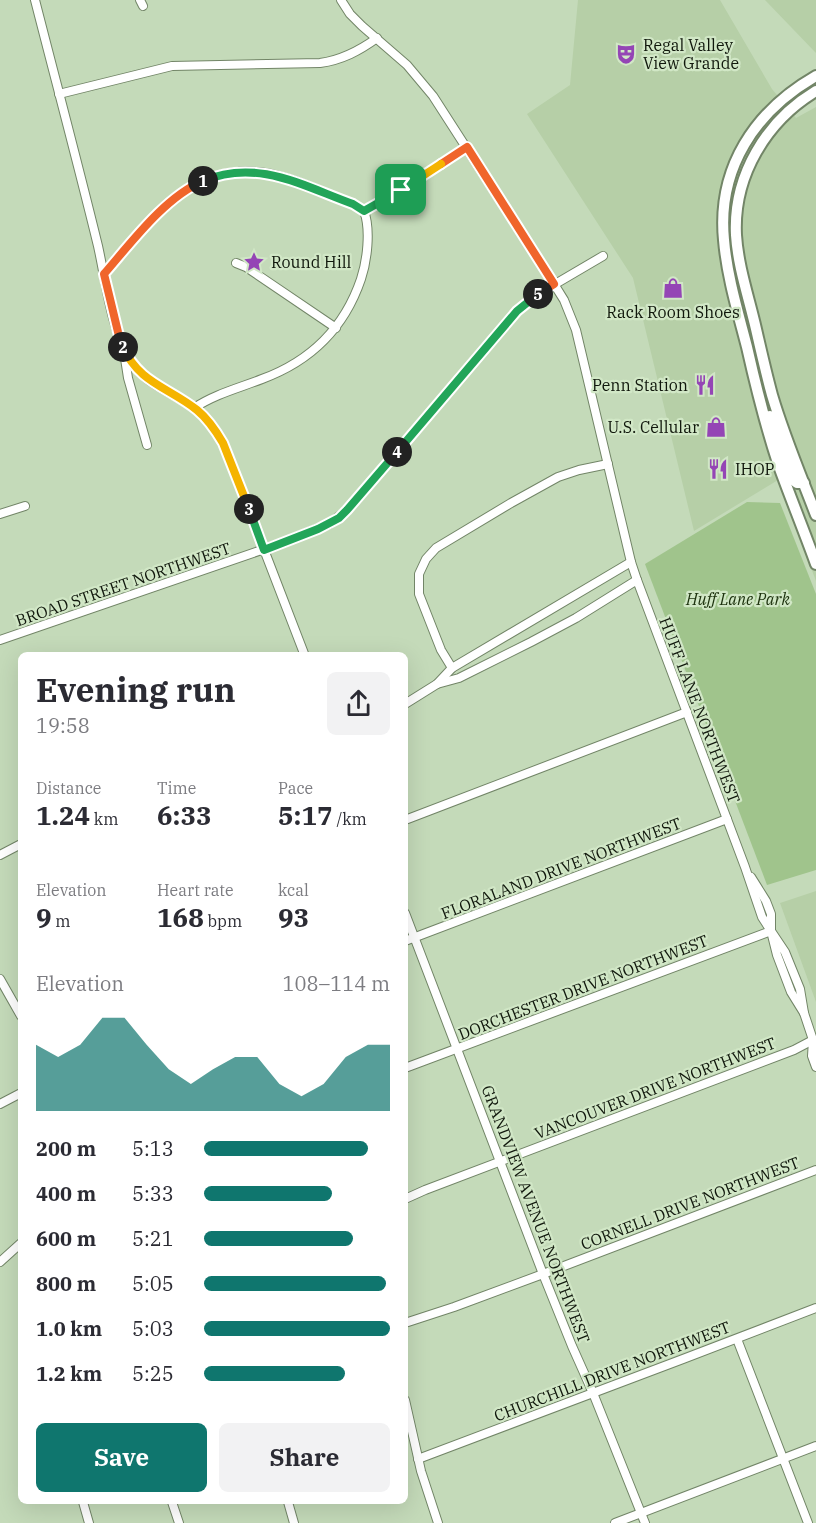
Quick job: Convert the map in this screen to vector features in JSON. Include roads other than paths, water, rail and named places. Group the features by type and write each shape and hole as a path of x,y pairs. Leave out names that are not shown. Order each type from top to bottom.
{"main road":[{"path":"816,76 789,93 760,121 749,137 731,174 723,210 724,242 757,392 779,465 816,564"},
{"path":"816,91 782,116 769,131 748,167 738,201 736,222 738,252 768,379 816,515"},
{"path":"734,292 741,295 759,366 768,379"},
{"path":"757,392 768,410 793,480 797,483 804,483"}],"street":[{"path":"35,0 123,348 128,378 147,445"},
{"name":"HUFF LANE NORTHWEST","path":"341,0 350,14 421,79 467,147 567,307 576,330 631,562 762,917 771,930 777,955 791,992 804,1013 814,1042 812,1056 816,1067"},
{"path":"59,94 172,66 331,62 347,57 377,38"},
{"path":"364,211 467,147"},
{"path":"104,274 175,197 200,182 220,175 248,172 273,175 353,204 364,211 367,230 365,264 356,294 336,328 299,361 265,378 213,397 195,408"},
{"name":"BROAD STREET NORTHWEST","path":"0,640 264,550 318,529 339,518 517,311 540,293 603,255"},
{"path":"236,263 246,267 336,328"},
{"path":"123,348 131,362 145,377 195,408 223,443 303,652"},
{"path":"452,668 441,650 419,594 419,573 426,559 436,548 558,477 608,464"},
{"path":"0,514 25,506"},
{"path":"408,702 437,684 452,668 631,562"},
{"path":"437,684 459,678 531,642 576,618 637,580"},
{"path":"408,819 687,712"},
{"name":"FLORALAND DRIVE NORTHWEST","path":"408,941 727,819"},
{"path":"0,855 18,846"},
{"name":"GRANDVIEW AVENUE NORTHWEST","path":"408,921 543,1274 645,1523"},
{"name":"DORCHESTER DRIVE NORTHWEST","path":"408,1067 771,930"},
{"path":"0,979 18,1011"},
{"name":"VANCOUVER DRIVE NORTHWEST","path":"408,1198 814,1042"},
{"path":"0,1104 18,1095"},
{"name":"CORNELL DRIVE NORTHWEST","path":"408,1322 543,1274 816,1170"},
{"path":"0,1262 18,1246"},
{"name":"CHURCHILL DRIVE NORTHWEST","path":"418,1458 816,1308"},
{"path":"737,1339 808,1523"},
{"path":"408,1413 418,1458 438,1523"},
{"path":"615,1523 816,1446"},
{"path":"84,1504 89,1523"},
{"path":"173,1504 179,1523"},
{"path":"289,1504 294,1523"}],"place":[{"name":"Regal Valley View Grande","path":"626,54"},
{"name":"Round Hill","path":"254,262"},
{"name":"Rack Room Shoes","path":"673,288"},
{"name":"Penn Station","path":"705,385"},
{"name":"U.S. Cellular","path":"716,427"},
{"name":"IHOP","path":"718,469"}],"park label":[{"name":"Huff Lane Park","path":"738,599"}]}
